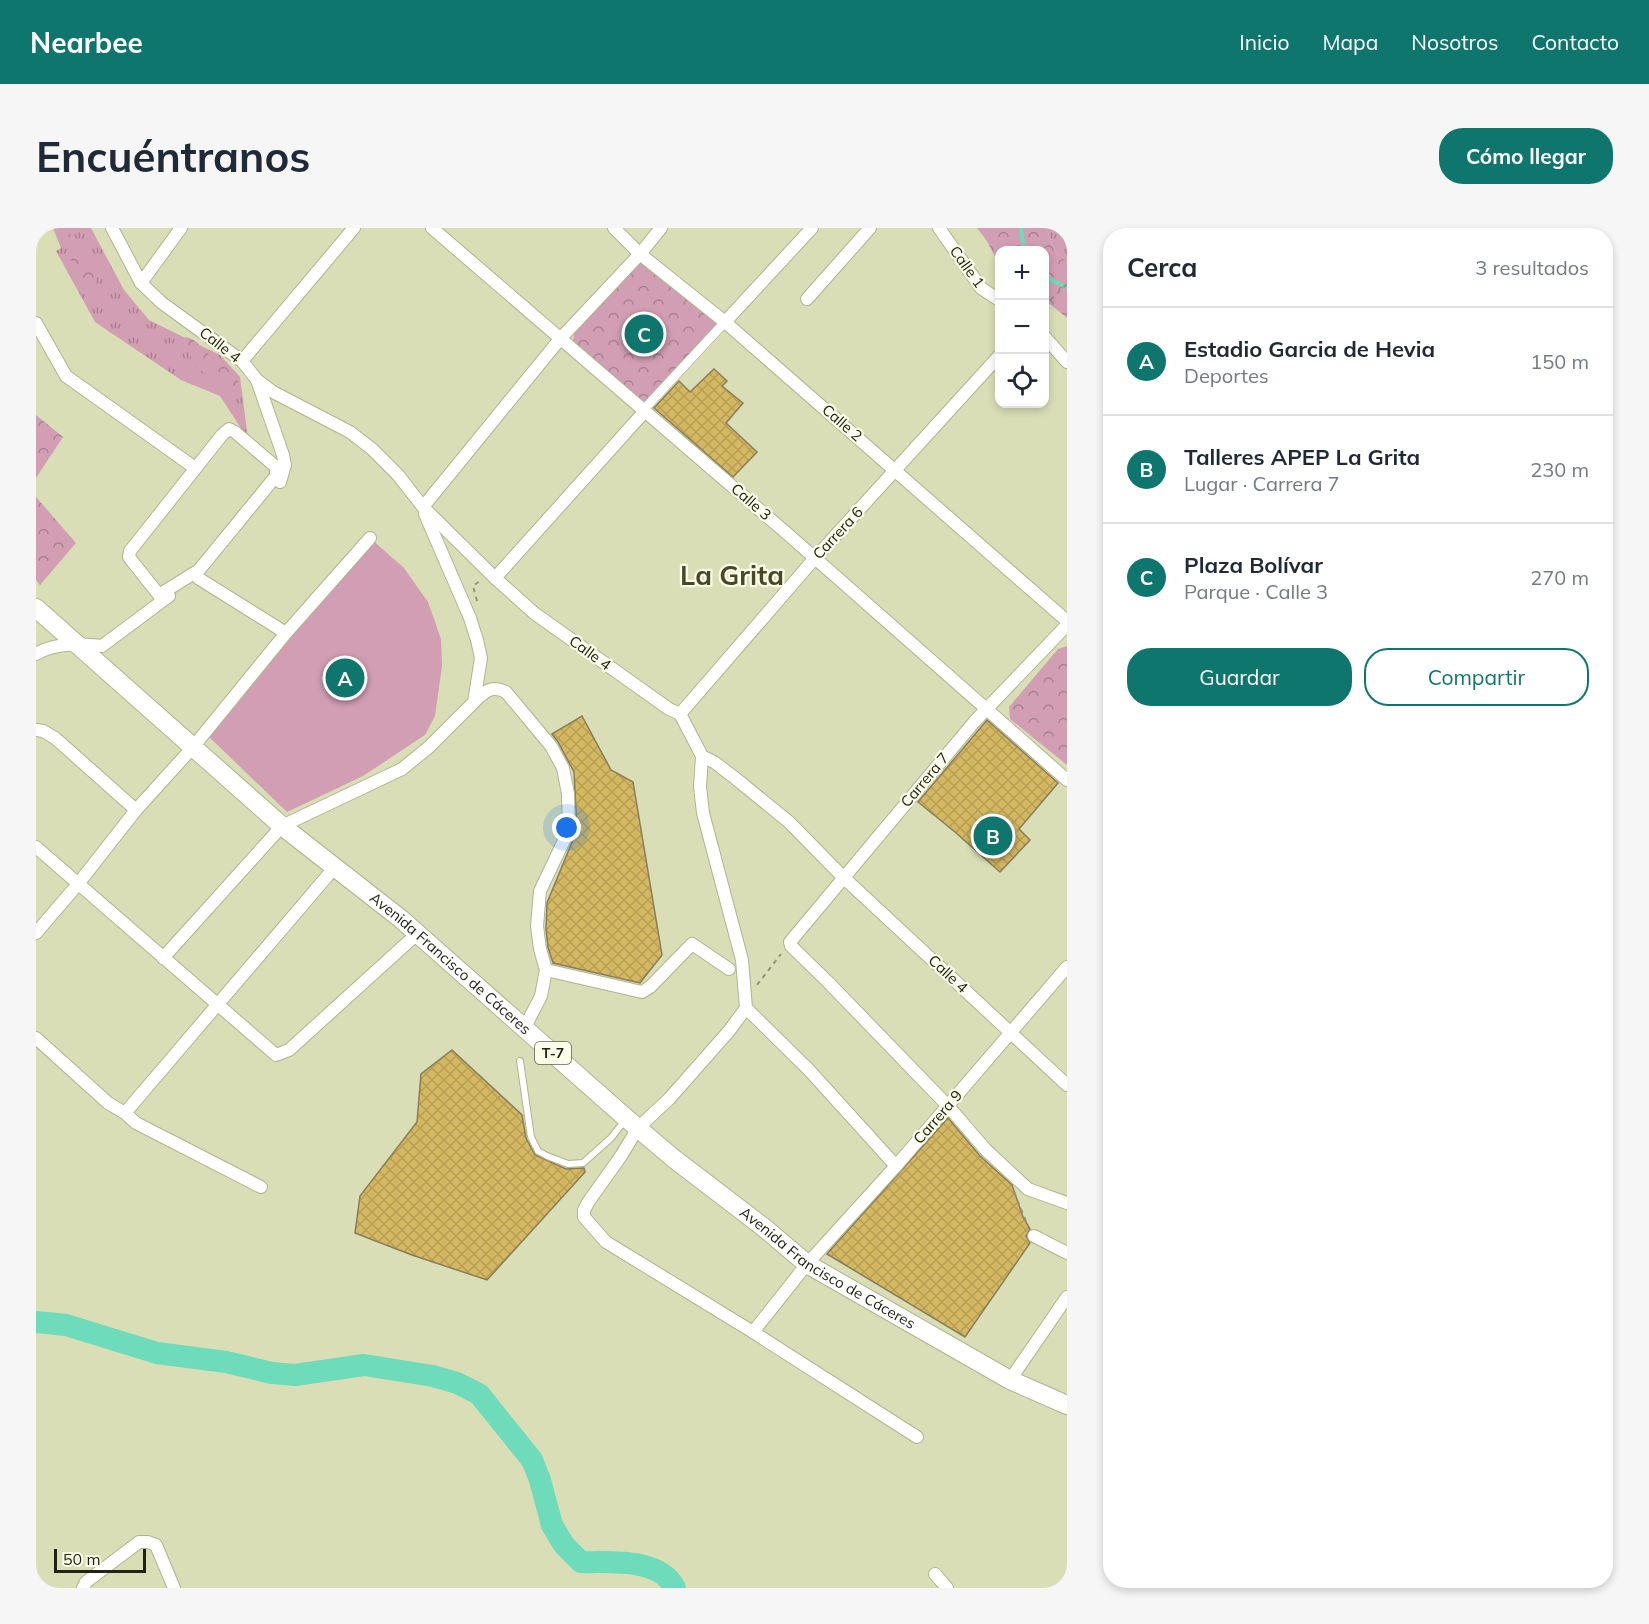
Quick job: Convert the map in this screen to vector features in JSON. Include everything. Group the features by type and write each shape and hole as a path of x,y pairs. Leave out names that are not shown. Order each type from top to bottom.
{"main road":[{"name":"Avenida Francisco de Cáceres","path":"36,608 282,826 418,933 632,1123 807,1264 1010,1380 1067,1405"}],"street":[{"name":"Calle 4","path":"112,228 141,282 162,303 242,361 257,381 273,392 350,432 365,443 398,475 423,507 534,613 669,709 680,714 702,756 714,762 768,804 843,877 1067,1085"},
{"path":"141,282 181,228"},
{"path":"242,361 354,228"},
{"name":"Calle 3","path":"432,228 815,558 1067,780"},
{"name":"Calle 2","path":"614,228 640,254 726,322 896,470 1067,623"},
{"path":"474,702 481,658 477,640 423,507 560,339 640,254 661,228"},
{"path":"495,578 645,411 647,406 812,228"},
{"path":"807,298 870,228"},
{"name":"Calle 1","path":"939,228 981,288 995,297"},
{"path":"36,323 66,376 195,468"},
{"path":"1049,342 1067,362"},
{"name":"Carrera 6","path":"680,714 815,558 995,360"},
{"path":"161,597 198,578 280,483 284,474 283,455 257,381"},
{"path":"36,654 53,646 78,644 102,646 161,597 199,570 277,472 276,468 229,429 195,468 130,551 129,557 161,597"},
{"path":"36,933 136,810 194,746 286,633 370,538"},
{"path":"198,578 286,633"},
{"name":"Carrera 7","path":"790,942 986,709 1067,623"},
{"path":"163,958 282,826 402,769 429,747 488,689 495,688 506,692 551,746 563,768 568,794 569,830 540,891 537,926 546,970 541,996 525,1027"},
{"path":"36,730 55,738 136,810"},
{"path":"702,756 700,787 703,813 742,960 746,1004 729,1031 669,1099 632,1123 584,1210 584,1217 606,1242 753,1332 917,1437"},
{"path":"36,846 276,1055 289,1050 418,933"},
{"path":"125,1113 335,867"},
{"path":"790,942 790,946 948,1106 986,1150 1028,1189 1067,1203"},
{"path":"546,970 642,992 692,944 729,969"},
{"name":"Carrera 9","path":"753,1332 807,1264 896,1166 1067,967"},
{"path":"746,1004 896,1166"},
{"path":"36,1038 108,1103 125,1113 136,1124 261,1186"},
{"path":"1034,1236 1067,1253"},
{"path":"1010,1380 1067,1297"},
{"path":"83,1588 86,1581 140,1542 148,1542 156,1545 174,1588"},
{"path":"935,1574 947,1588"}],"lane":[{"path":"520,1061 531,1137 538,1150 547,1156 568,1164 584,1163 611,1138 632,1123"}],"path":[{"path":"1049,301 1067,284"},
{"path":"746,1004 790,942"},
{"path":"1008,1170 1023,1217 1034,1236"}],"green space":[{"path":"53,228 91,228 124,290 149,320 220,355 240,377 248,439 220,396 181,380 95,322 56,251 61,248"},
{"path":"977,228 1046,228 1055,251 1067,262 1067,318 1049,303 1049,246 995,246 995,257"},
{"path":"1046,228 1067,228 1067,262 1055,251"},
{"path":"71,234 96,275 97,280 90,289 80,282 72,267 72,250 67,235"},
{"path":"637,262 645,262 722,325 647,406 573,341 575,328"},
{"path":"186,337 195,341 232,373 242,393 231,397 227,395 208,375 195,367 189,352 180,344 181,339"},
{"path":"36,415 63,437 36,478"},
{"path":"36,497 76,543 40,585 36,580"},
{"path":"370,538 404,568 428,602 441,639 442,666 435,716 425,735 363,776 287,812 205,733"},
{"path":"1067,646 1067,765 1010,719 1009,707 1058,649"}],"building":[{"path":"714,369 727,381 722,386 743,403 726,423 757,452 733,477 654,408 679,381 690,392"},
{"path":"582,716 611,770 633,782 662,955 640,983 553,963 548,947 547,903 577,830 574,772 552,734"},
{"path":"987,720 1058,783 1019,829 1030,840 1000,872 918,802"},
{"path":"452,1050 522,1115 526,1138 535,1155 566,1169 584,1168 585,1172 487,1280 355,1233 360,1196 417,1122 421,1074"},
{"path":"948,1118 980,1156 1012,1185 1023,1217 1030,1229 1026,1236 1030,1243 965,1337 827,1254"}],"waterway":[{"path":"1021,228 1023,246"},
{"path":"1049,278 1067,287"},
{"path":"36,1322 66,1325 157,1353 226,1362 272,1373 295,1375 364,1365 433,1376 457,1383 479,1394 532,1460 552,1525 564,1545 581,1562 619,1562 646,1566 668,1578 675,1588"}],"place":[{"name":"Plaza Bolívar","path":"644,334"},
{"name":"Estadio Garcia de Hevia","path":"345,678"},
{"name":"Talleres APEP La Grita","path":"993,836"}],"district":[{"name":"La Grita","path":"732,576"}]}
